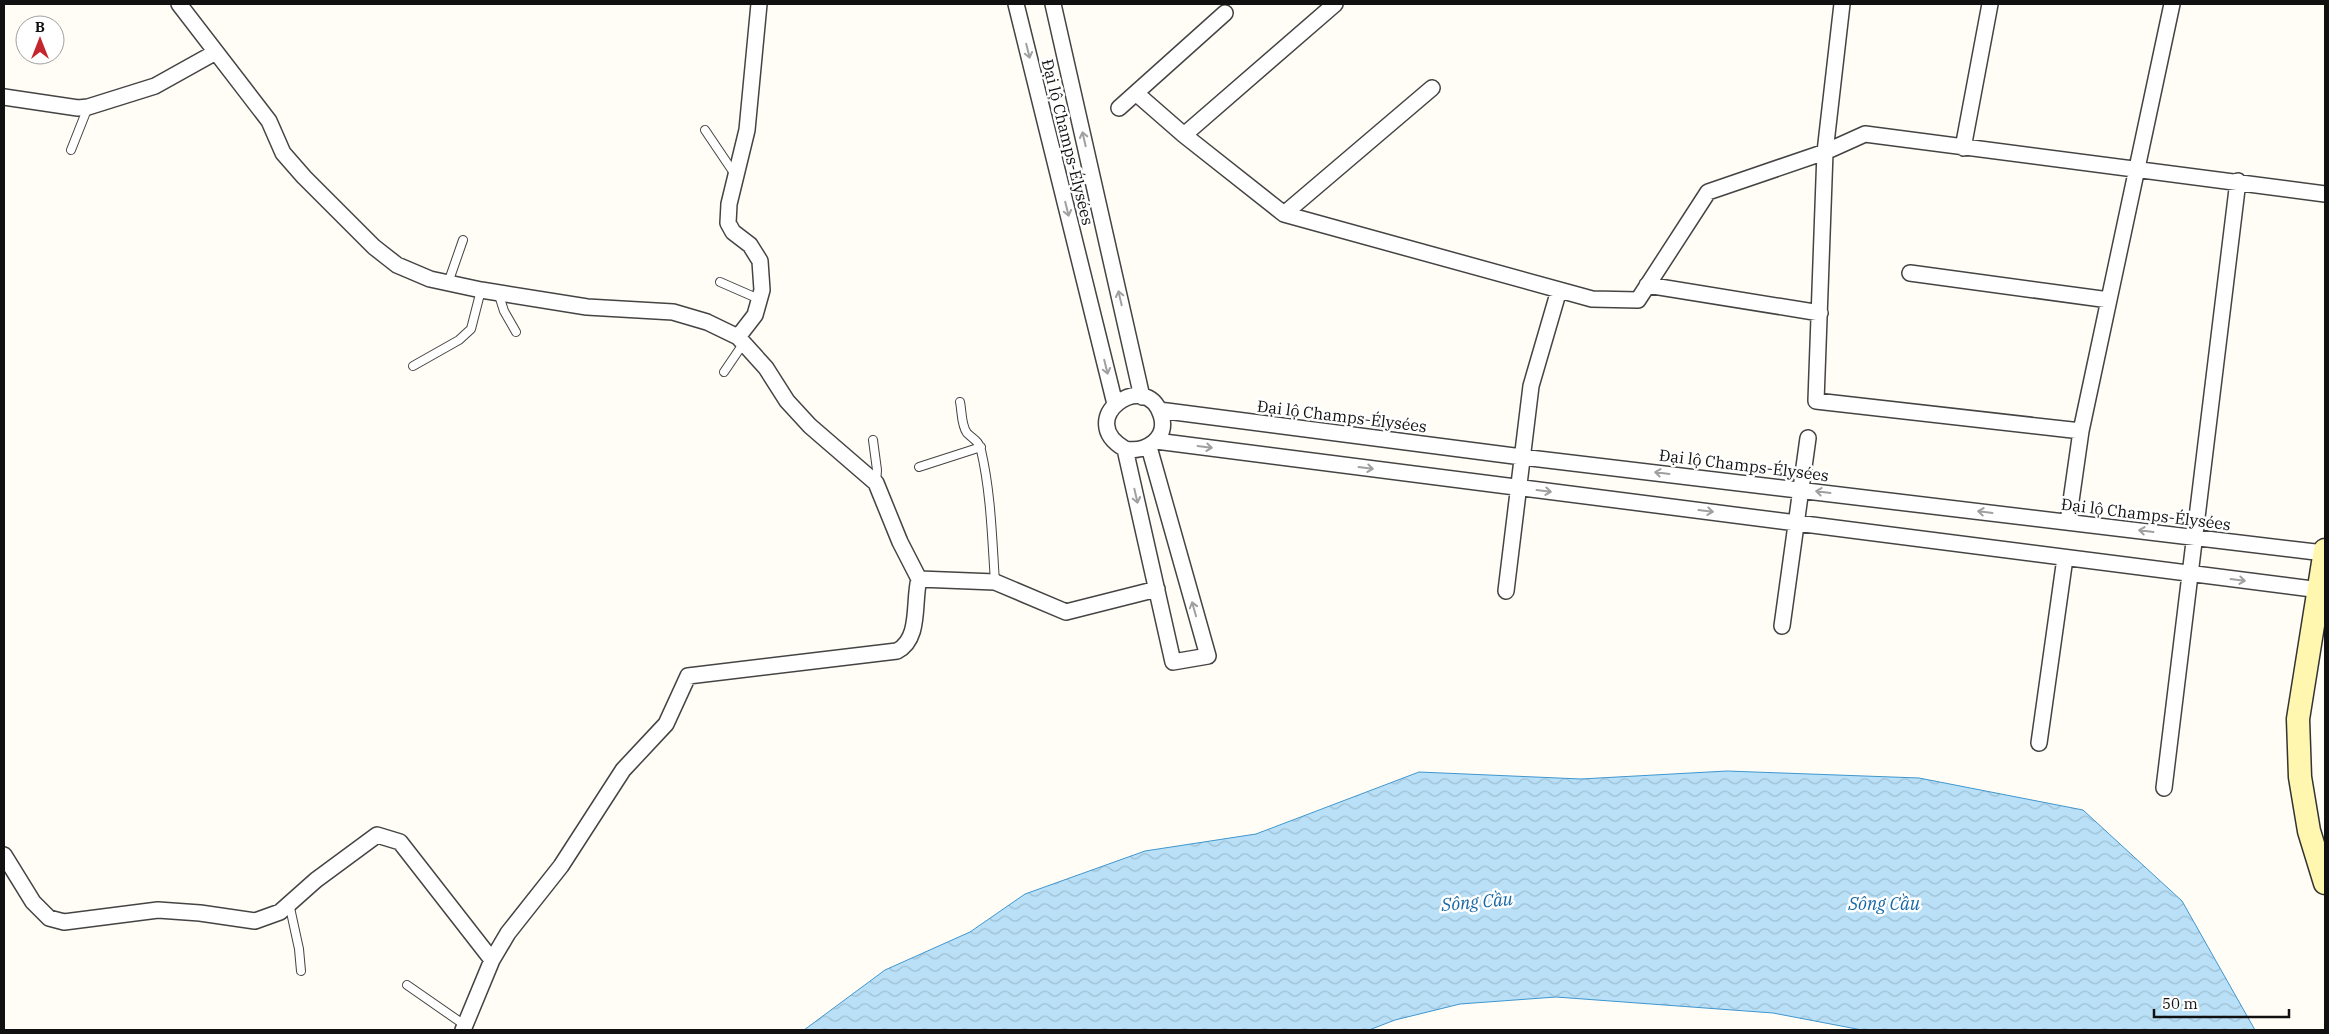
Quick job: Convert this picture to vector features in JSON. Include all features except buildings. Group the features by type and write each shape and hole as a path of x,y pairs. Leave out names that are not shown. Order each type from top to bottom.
{"main road":[{"path":"2325,551 2298,719 2300,777 2309,830 2325,883"}],"street":[{"path":"179,4 234,73 269,121 283,153 304,177 374,247 397,265 430,279 481,290 587,307 673,312 707,322 741,340 766,368 787,402 804,420 876,483 900,542 919,579 912,637 907,646 897,651 688,676 666,724 623,770 562,866 508,933 492,960 464,1028"},
{"path":"741,340 756,315 762,290 760,262 750,245 733,232 728,223 729,204 747,130 759,4"},
{"name":"Đại lộ Champs-Élysées","path":"1016,4 1115,404 1110,412 1108,430 1117,444 1125,449 1174,662 1208,656 1153,444"},
{"name":"Đại lộ Champs-Élysées","path":"1053,4 1142,397"},
{"path":"1184,136 1335,4"},
{"path":"1842,4 1825,152 1816,402 2081,431"},
{"path":"1963,148 1990,4"},
{"path":"2068,522 2081,431 2172,4"},
{"path":"1119,108 1137,94 1225,13"},
{"path":"4,97 78,108 88,107 155,86 216,52"},
{"path":"1284,214 1432,88"},
{"path":"1137,94 1184,136 1284,214 1592,299 1638,300 1708,192 1825,152 1865,134 2137,170 2238,181 2325,194"},
{"path":"2164,788 2238,181"},
{"path":"1910,273 2109,300"},
{"path":"1647,285 1820,313"},
{"path":"1506,591 1517,487 1531,386 1559,290"},
{"path":"1115,404 1127,397 1142,397 1155,404 1159,410 1162,426 1153,444"},
{"name":"Đại lộ Champs-Élysées","path":"1159,410 1522,457 2325,551"},
{"path":"1782,626 1808,438"},
{"path":"1125,449 1133,451 1153,444 1517,487 2320,590"},
{"path":"2039,743 2065,558"},
{"path":"919,579 995,582 1066,612 1157,589"},
{"path":"4,855 33,902 49,918 64,922 158,910 200,913 255,921 280,912 377,835 400,842 492,960"}],"lane":[{"path":"71,150 88,107"},
{"path":"705,130 736,176"},
{"path":"448,283 463,240"},
{"path":"720,282 759,299"},
{"path":"413,366 459,340 471,329 481,290"},
{"path":"498,292 516,332"},
{"path":"724,372 741,340"},
{"path":"960,402 967,432 974,437 981,448 990,505 995,582"},
{"path":"873,440 877,470 876,483"},
{"path":"919,467 981,448"},
{"path":"289,903 299,948 301,971"},
{"path":"407,985 464,1028"}],"water":[{"name":"Sông Cầu","path":"1727,771 1919,778 2083,810 2182,901 2255,1030 1862,1030 1773,1013 1556,997 1460,1004 1395,1020 1369,1030 804,1030 885,970 970,932 1025,894 1145,851 1256,834 1419,772 1581,779"}]}
